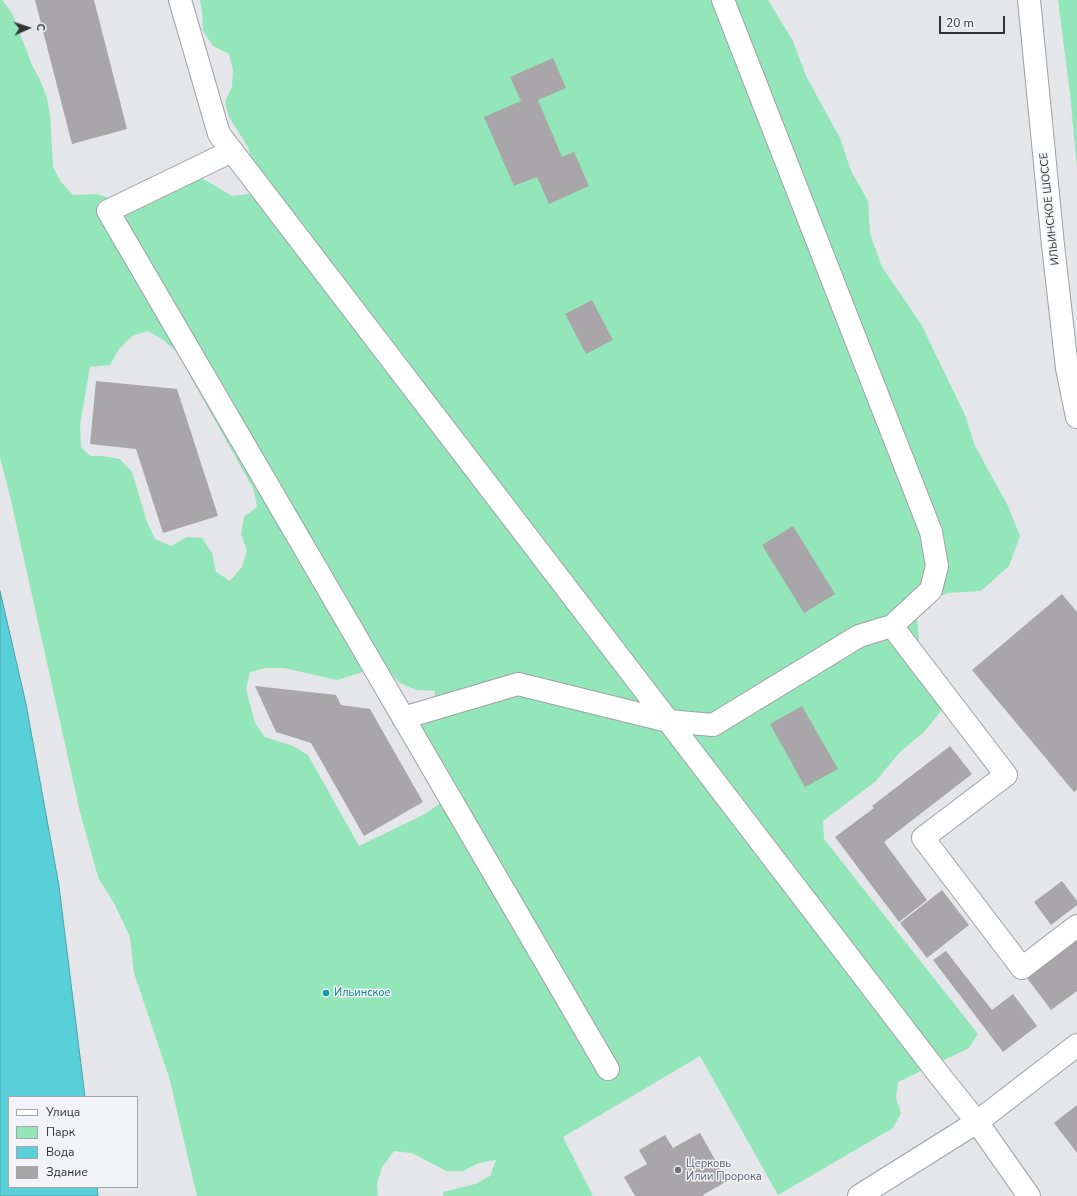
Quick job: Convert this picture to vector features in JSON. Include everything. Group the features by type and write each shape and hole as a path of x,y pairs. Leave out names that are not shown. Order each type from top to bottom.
{"main road":[{"path":"180,0 219,134 976,1122 1029,1196"},
{"path":"404,718 518,684 668,721 713,726 859,636 892,626 931,590 937,566 931,532 723,0"},
{"name":"ИЛЬИНСКОЕ ШОССЕ","path":"1030,0 1053,245 1067,368 1077,417"},
{"path":"232,151 108,211 608,1069"},
{"path":"892,626 1006,775 923,838 1022,968 1077,926"},
{"path":"859,1196 976,1122 1077,1046"}],"green space":[{"path":"0,0 2,0 12,13 32,65 47,98 50,115 53,167 61,182 73,195 97,194 128,205 185,175 202,178 232,196 249,194 256,181 248,147 229,117 225,102 232,87 233,70 229,54 213,46 203,31 200,0 768,0 793,41 806,76 840,138 851,171 868,201 870,234 882,267 921,324 965,415 975,446 1008,506 1020,536 1009,566 981,591 948,593 916,606 919,641 945,706 924,732 899,753 876,781 823,821 824,839 978,1034 969,1048 898,1082 896,1098 901,1113 893,1128 778,1195 700,1056 563,1137 593,1196 443,1196 443,1192 475,1184 490,1176 496,1160 479,1163 463,1171 446,1171 412,1153 394,1151 382,1167 377,1184 378,1196 197,1196 169,1077 134,973 130,937 115,905 98,877 80,812 10,496 0,458","holes":["148,331 163,340 176,351 254,490 257,507 244,517 241,534 247,550 242,567 230,581 216,572 212,553 202,538 187,537 171,546 155,539 147,522 132,472 120,459 90,456 81,447 80,425 90,367 110,365 119,349 132,336","266,668 284,668 337,680 372,669 388,670 400,683 416,690 435,691 434,707 422,719 422,738 442,787 439,804 425,814 359,846 308,755 293,746 265,737 255,723 246,689 250,672"]},
{"path":"1058,0 1077,0 1077,168 1070,94"}],"water":[{"path":"0,591 26,704 59,886 85,1096 8,1096 8,1188 97,1188 98,1196 0,1196"}],"building":[{"path":"35,0 94,0 127,129 72,144"},
{"path":"553,58 566,88 538,100 562,157 574,152 589,186 549,204 537,177 514,186 484,117 521,101 510,77"},
{"path":"592,300 613,340 586,354 565,314"},
{"path":"96,381 177,389 218,516 163,533 136,449 90,444"},
{"path":"793,526 835,594 804,613 762,545"},
{"path":"1062,594 1077,612 1077,790 1074,792 972,670"},
{"path":"255,686 336,695 341,705 370,709 423,802 364,836 311,743 276,732"},
{"path":"802,706 838,769 805,787 770,724"},
{"path":"950,746 972,774 884,842 927,900 899,922 835,837 874,808 872,806"},
{"path":"1062,881 1077,901 1077,905 1051,925 1034,902"},
{"path":"942,890 969,925 927,958 900,923"},
{"path":"1077,937 1077,991 1051,1010 1027,978"},
{"path":"946,951 992,1010 1013,994 1037,1026 1003,1052 933,960"},
{"path":"1077,1105 1077,1153 1054,1123"},
{"name":"Церковь Илии Пророка","path":"700,1133 727,1181 703,1195 704,1196 635,1196 624,1177 647,1164 639,1150 665,1135 673,1148"}],"place":[{"name":"Ильинское","path":"326,993"},
{"name":"Церковь Илии Пророка","path":"678,1170"}]}
